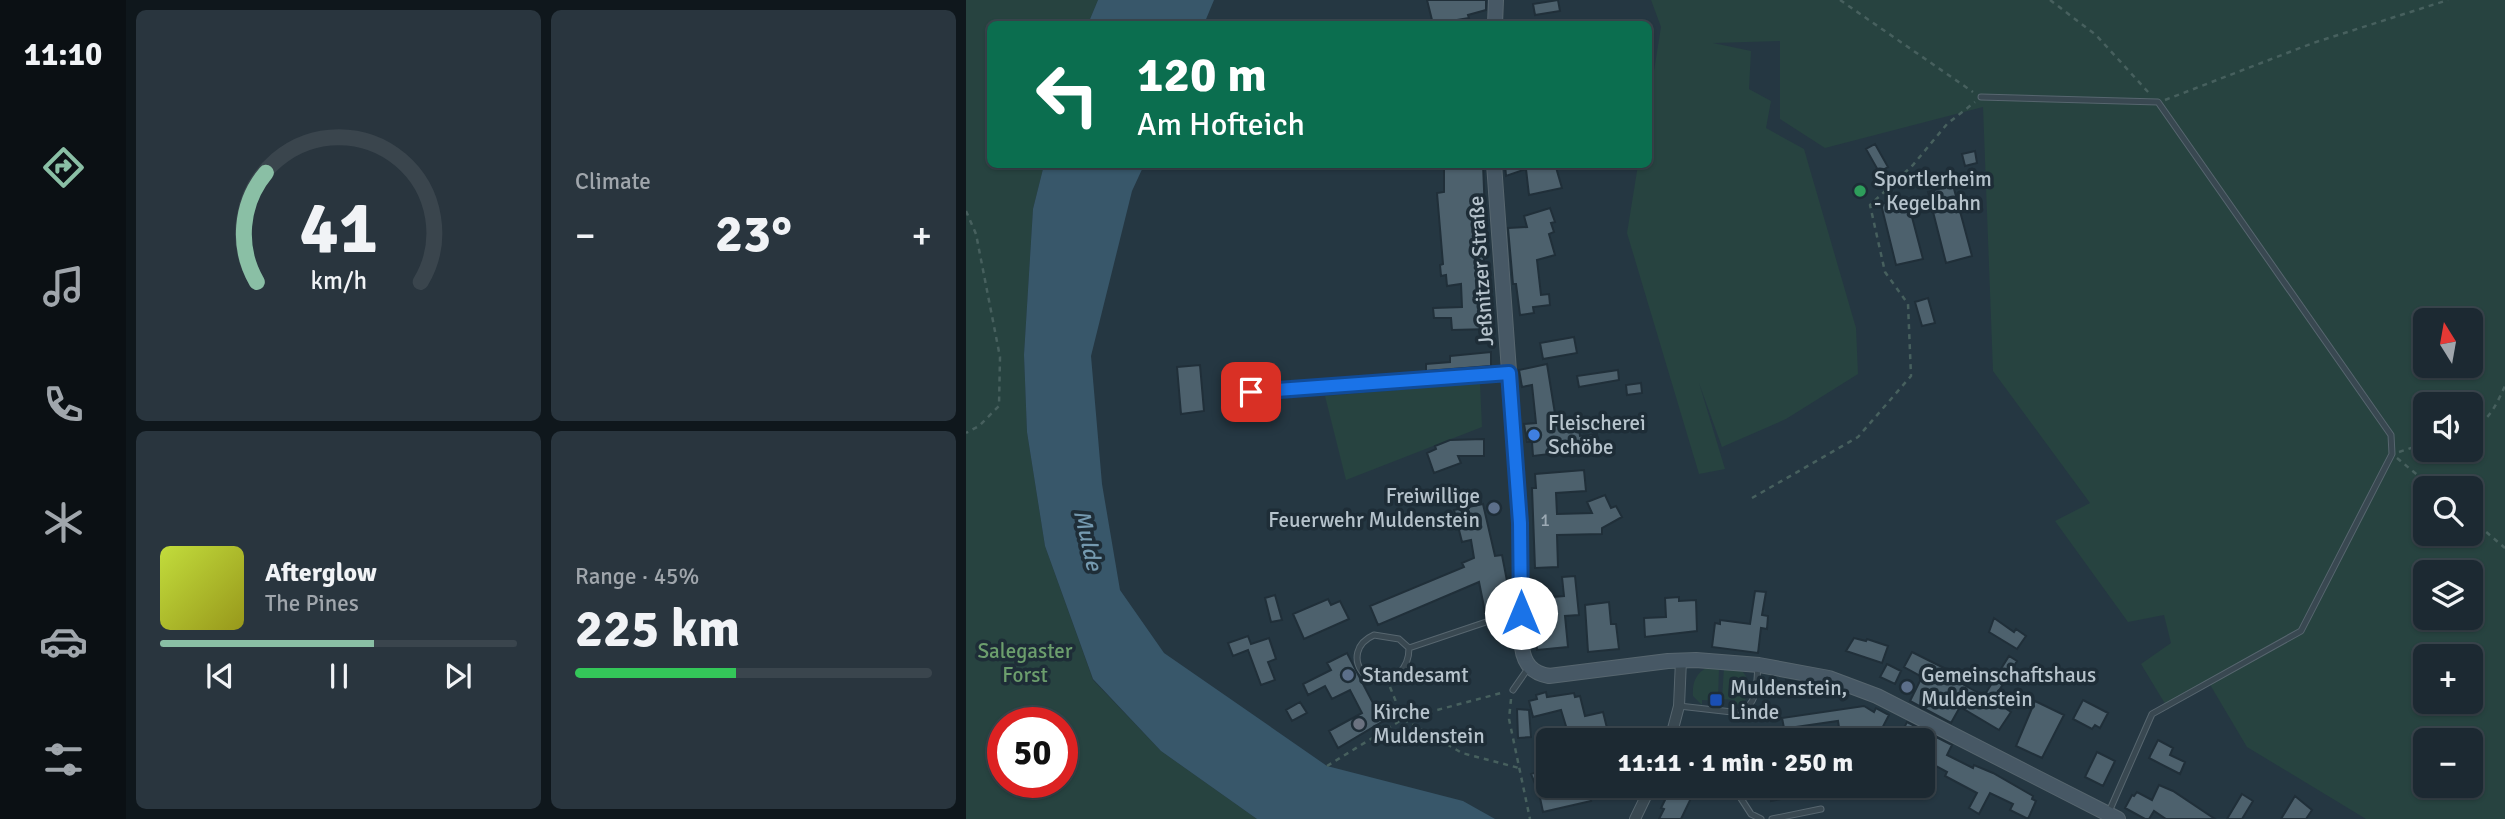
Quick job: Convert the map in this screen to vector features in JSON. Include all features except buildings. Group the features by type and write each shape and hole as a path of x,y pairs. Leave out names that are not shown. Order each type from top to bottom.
{"main road":[{"path":"1495,21 1496,0"},
{"name":"Jeßnitzer Straße","path":"1494,168 1520,523 1522,647 1529,667"},
{"path":"1529,667 1535,673 1549,676 1681,660 1759,664 1821,676 1860,688 2113,816"}],"street":[{"path":"1251,392 1509,373"},
{"path":"1673,728 1679,706 1681,660"},
{"path":"1635,819 1645,798"}],"lane":[{"path":"1981,97 2158,102 2392,435 2392,454 2301,631 2152,714 2113,816"},
{"path":"1409,648 1521,613"},
{"path":"1381,635 1399,639 1409,648 1409,658 1402,670 1387,681 1373,680 1361,671 1357,657 1367,638 1381,635"},
{"path":"1679,706 1741,713 1751,705 1756,694 1759,664"},
{"path":"1513,690 1529,667"},
{"path":"1741,798 1751,814 1761,819"},
{"path":"1772,819 1821,809"}],"path":[{"path":"1752,498 1858,437 1911,376 1908,304 1885,272 1870,205 1913,164 1947,124 1981,97 1840,0"},
{"path":"2050,0 2096,35 2158,102 2313,43 2448,0"},
{"path":"966,211 976,234 1000,357 999,406 979,426 966,433"},
{"path":"2483,422 2496,407 2505,386"},
{"path":"2392,454 2413,447"},
{"path":"2392,454 2419,476"},
{"path":"2483,529 2505,548"},
{"path":"1387,681 1403,719 1462,753 1519,768"},
{"path":"1327,766 1403,719 1513,690 1509,719 1530,819"}],"green space":[{"name":"Salegaster Forst","path":"966,0 1098,0 1089,21 987,21 987,168 1043,168 1033,209 1024,355 1027,432 1045,546 1093,680 1161,751 1257,819 966,819"},
{"path":"1651,0 2505,0 2505,819 2366,819 2247,747 2209,683 2167,707 2141,664 2171,643 2164,615 2128,622 2055,521 2090,503 1993,371 1983,107 1825,148 1780,119 1780,41 1713,43 1751,51 1749,89 1771,101 1766,128 1804,149 1856,328 1858,374 1786,419 1722,447 1699,383 1725,469 1699,474 1627,233 1638,168 1652,168 1652,83 1661,27"},
{"path":"1480,383 1482,427 1346,480 1325,396"},
{"path":"1708,667 1719,667 1718,701 1702,700 1702,705 1693,696 1693,686 1698,675"},
{"path":"1724,667 1741,670 1747,678 1748,691 1743,704 1735,705 1735,700 1722,699"}],"water":[{"path":"1098,0 1214,0 1205,21 1089,21"},
{"name":"Mulde","path":"1043,168 1143,168 1132,191 1091,356 1102,484 1120,590 1164,653 1327,766 1463,801 1495,819 1257,819 1161,751 1093,679 1045,546 1027,432 1024,355 1033,209"}],"place":[{"name":"Sportlerheim - Kegelbahn","path":"1860,191"},
{"name":"Fleischerei Schöbe","path":"1534,435"},
{"name":"Freiwillige Feuerwehr Muldenstein","path":"1494,508"},
{"name":"Standesamt","path":"1348,675"},
{"name":"Gemeinschaftshaus Muldenstein","path":"1907,687"},
{"name":"Muldenstein, Linde","path":"1716,700"},
{"name":"Kirche Muldenstein","path":"1359,724"}],"route":[{"path":"1251,392 1509,373 1520,523 1521,613"}]}
